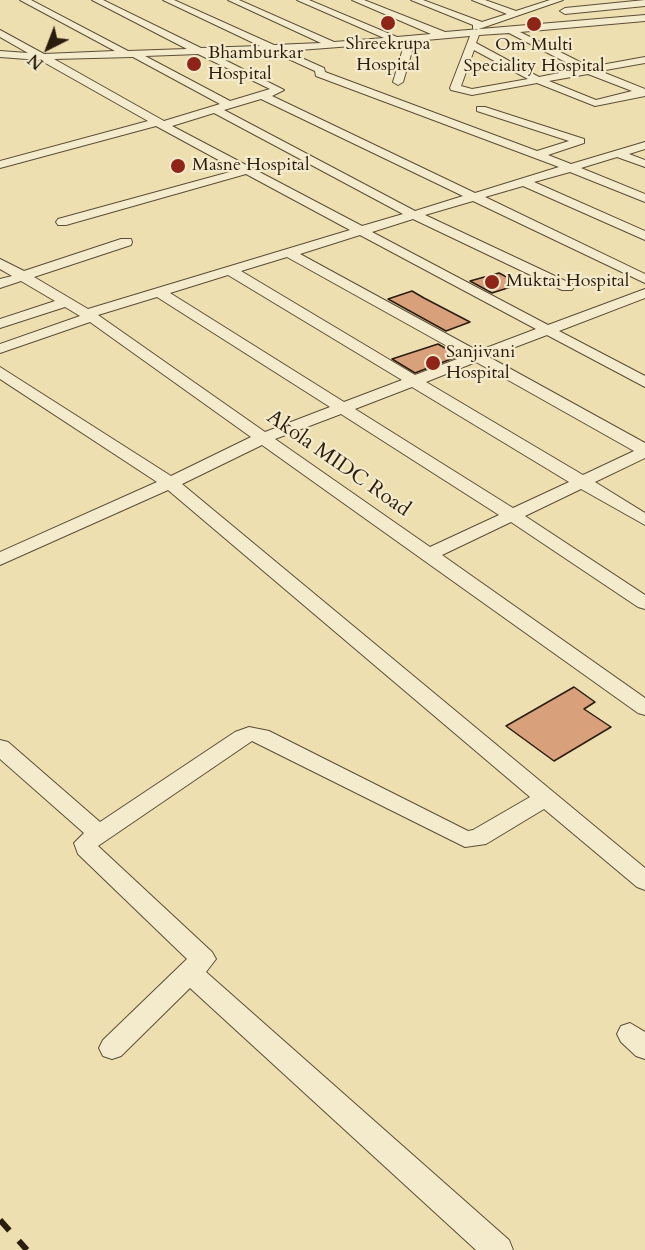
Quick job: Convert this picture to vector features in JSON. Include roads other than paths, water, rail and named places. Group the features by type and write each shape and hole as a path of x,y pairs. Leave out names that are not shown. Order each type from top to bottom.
{"street":[{"path":"24,0 229,105"},
{"path":"2,163 214,109 279,90 96,0"},
{"path":"167,0 320,70 320,74 645,198"},
{"path":"232,0 333,45"},
{"path":"301,0 398,40"},
{"path":"356,0 446,36"},
{"path":"415,0 476,34 538,80 595,103 644,93"},
{"path":"476,0 516,14"},
{"path":"559,0 516,14 476,34 455,88 472,92 645,60"},
{"path":"565,11 645,3"},
{"path":"0,54 41,57 333,45 645,18"},
{"path":"512,31 590,71 644,93"},
{"path":"0,33 160,123 645,382"},
{"path":"398,82 411,39"},
{"path":"262,95 644,277"},
{"path":"214,109 416,216 567,287"},
{"path":"481,109 580,141 537,155"},
{"path":"0,349 89,315 159,292 645,145"},
{"path":"617,153 645,164"},
{"path":"62,222 249,170"},
{"path":"524,182 645,236"},
{"path":"0,284 126,242"},
{"path":"290,253 645,451"},
{"name":"Akola MIDC Road","path":"0,263 89,315 645,708"},
{"path":"231,271 645,520"},
{"path":"159,292 512,514 645,603"},
{"path":"0,559 170,483 263,438 645,293"},
{"path":"0,324 66,302"},
{"path":"0,372 170,483 645,882"},
{"path":"428,555 645,451"},
{"path":"112,1048 203,962 202,956 86,848 86,843 249,734 261,736 465,839 478,838 545,798"},
{"path":"0,747 99,834"},
{"path":"191,974 498,1250"}],"railway":[{"path":"0,1220 27,1250"}],"place":[{"name":"Shreekrupa Hospital","path":"388,23"},
{"name":"Om Multi Speciality Hospital","path":"534,24"},
{"name":"Bhamburkar Hospital","path":"194,64"},
{"name":"Masne Hospital","path":"178,166"},
{"name":"Muktai Hospital","path":"492,282"},
{"name":"Sanjivani Hospital","path":"433,363"}]}
